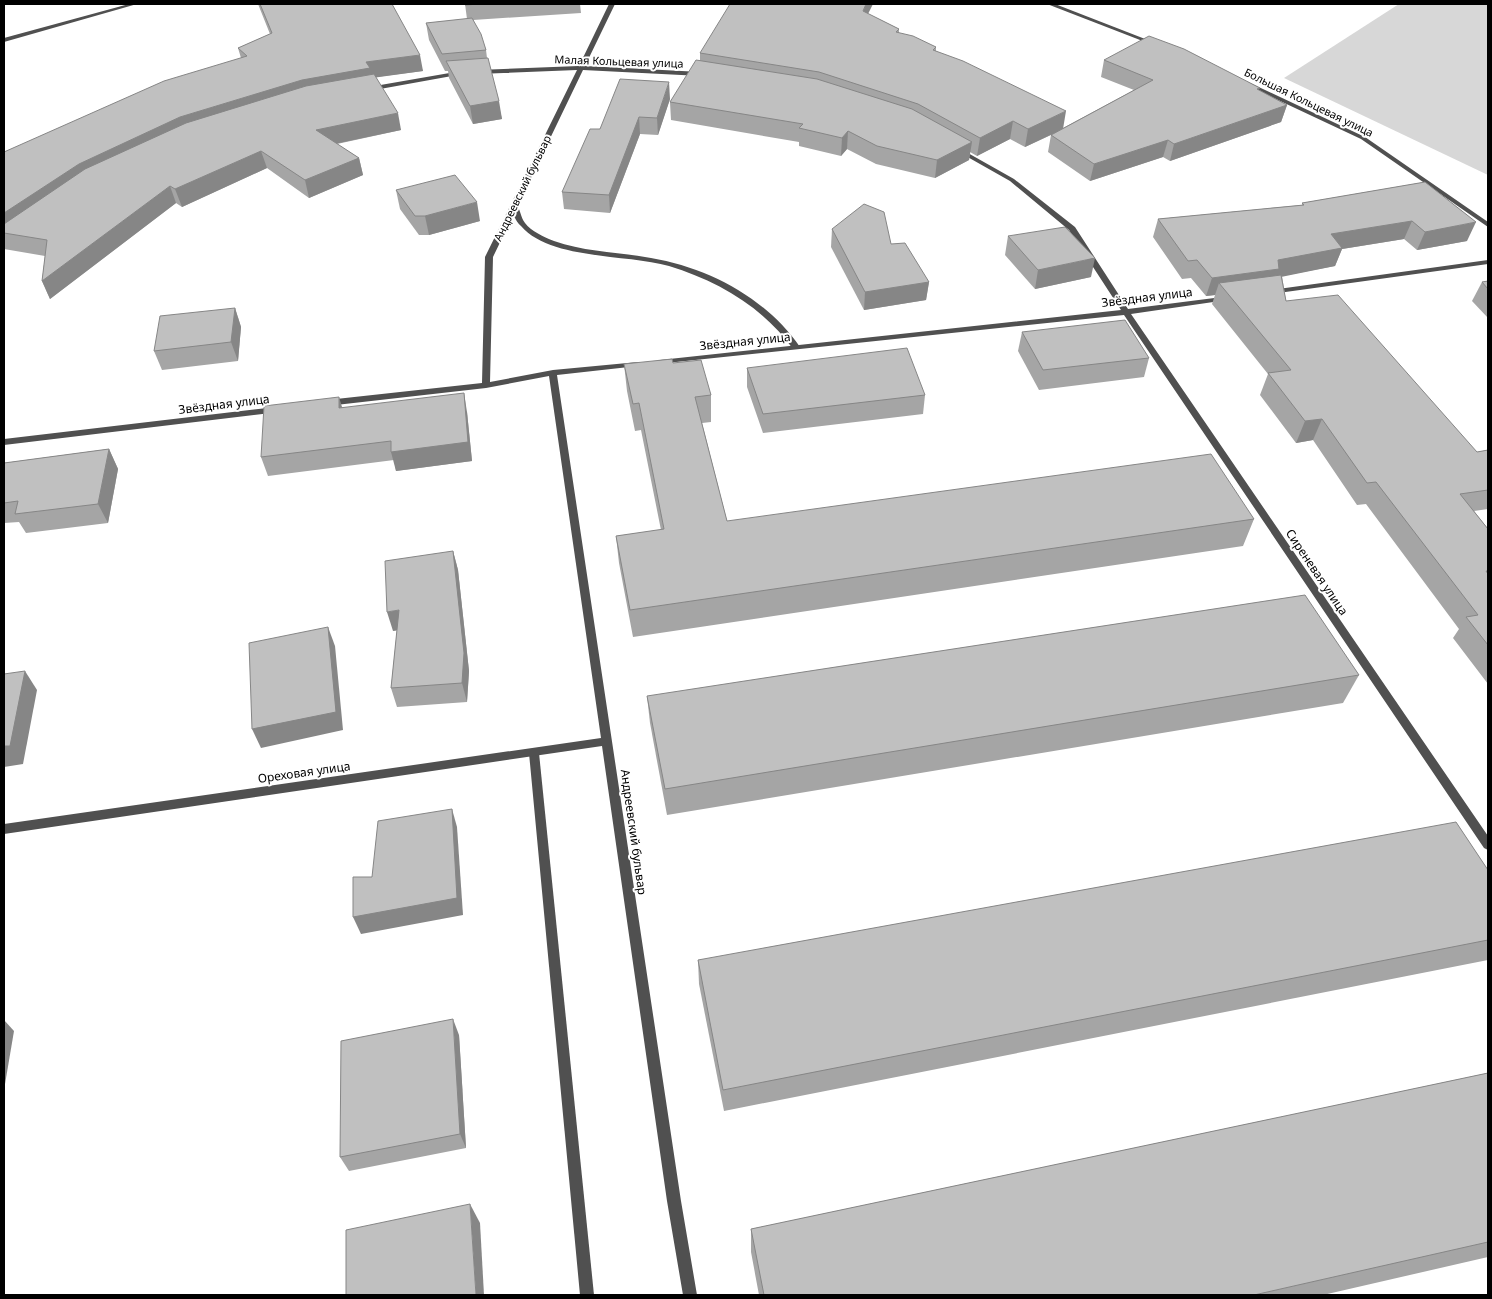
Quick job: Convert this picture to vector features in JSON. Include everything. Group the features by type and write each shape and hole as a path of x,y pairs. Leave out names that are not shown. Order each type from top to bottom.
{"street":[{"path":"4,40 134,4"},
{"name":"Андреевский бульвар","path":"486,385 489,257 612,4"},
{"path":"1050,4 1162,48"},
{"name":"Малая Кольцевая улица","path":"359,91 457,73 581,68 711,75"},
{"name":"Большая Кольцевая улица","path":"1244,82 1364,138 1488,225"},
{"path":"954,147 1012,180 1072,229 1126,312"},
{"path":"514,206 524,226 550,243 652,260 718,282 758,307 787,332 796,347"},
{"path":"1263,293 1488,262"},
{"name":"Звёздная улица","path":"318,404 486,385 554,373 1126,312 1234,297"},
{"name":"Сиреневая улица","path":"1126,312 1488,845"},
{"name":"Андреевский бульвар","path":"554,373 673,1191 690,1295"},
{"name":"Звёздная улица","path":"4,442 289,408"},
{"name":"Ореховая улица","path":"4,829 607,741"},
{"path":"534,753 587,1295"}],"shaded area":[{"path":"1399,4 1488,4 1488,175 1284,78"}],"building":[{"path":"260,4 392,4 420,55 366,62 370,68 302,80 180,117 79,164 4,213 4,152 164,81 247,56 238,48 272,33"},
{"path":"730,4 866,4 863,11 899,29 896,32 913,36 936,47 933,50 963,61 1066,111 1028,129 1013,121 980,138 918,104 819,72 700,53"},
{"path":"472,18 481,34 486,50 442,54 426,23"},
{"path":"1149,36 1184,49 1260,88 1257,89 1287,105 1174,144 1168,140 1094,164 1051,135 1153,80 1104,60"},
{"path":"488,58 499,101 470,106 446,61"},
{"path":"696,60 817,79 912,109 972,142 937,160 877,146 848,131 842,138 799,128 803,124 670,102"},
{"path":"374,74 398,113 316,130 359,158 305,180 261,151 175,189 170,186 42,281 47,240 4,233 4,224 85,169 186,123 306,86"},
{"path":"620,79 669,82 657,118 639,117 609,195 562,192 590,129 600,129"},
{"path":"455,175 477,202 425,216 415,216 396,190"},
{"path":"1425,182 1476,222 1425,232 1412,221 1331,234 1342,248 1278,260 1279,269 1212,278 1197,260 1188,261 1158,219 1304,205 1302,203"},
{"path":"864,204 884,212 891,244 905,243 929,282 865,292 832,229"},
{"path":"1065,227 1095,258 1038,270 1008,236"},
{"path":"1281,275 1286,301 1338,295 1477,452 1488,450 1488,490 1460,494 1488,529 1488,571 1486,571 1488,574 1488,645 1466,617 1478,615 1376,482 1367,483 1322,419 1305,421 1268,373 1291,370 1219,283"},
{"path":"1488,281 1488,289 1482,282"},
{"path":"235,308 231,342 154,351 160,316"},
{"path":"1125,320 1149,358 1043,370 1022,332"},
{"path":"907,348 925,395 763,414 747,368"},
{"path":"672,359 673,363 701,360 711,395 695,397 727,521 1211,454 1254,519 630,610 616,536 664,529 639,403 633,404 624,364"},
{"path":"464,393 468,442 391,452 391,441 261,457 264,406 339,397 339,408"},
{"path":"109,449 98,504 15,514 18,501 4,503 4,463"},
{"path":"453,551 464,653 462,683 391,688 399,610 387,612 385,561"},
{"path":"1305,595 1359,675 665,789 647,696"},
{"path":"328,627 336,712 252,729 249,643"},
{"path":"25,671 10,746 4,746 4,674"},
{"path":"452,809 457,898 353,917 353,877 372,877 378,821"},
{"path":"1456,822 1488,870 1488,940 723,1090 698,960"},
{"path":"453,1019 460,1134 340,1157 341,1041"},
{"path":"1488,1073 1488,1242 1254,1295 764,1295 751,1229"},
{"path":"470,1204 476,1295 346,1295 346,1230"}]}
